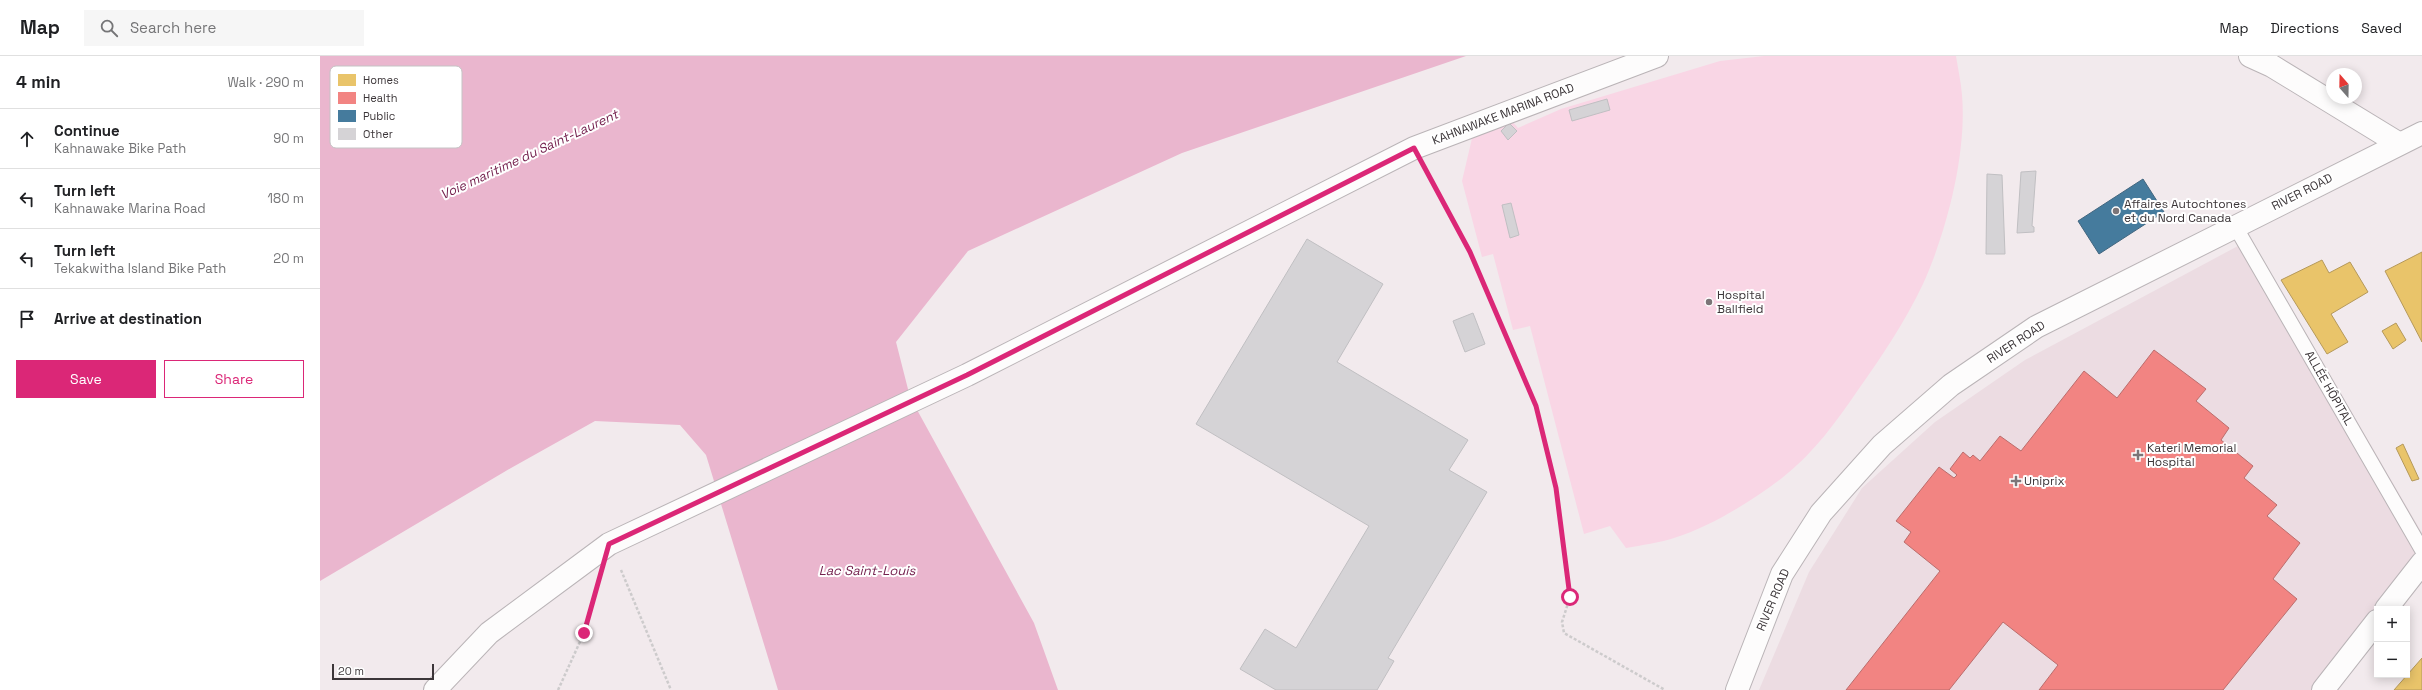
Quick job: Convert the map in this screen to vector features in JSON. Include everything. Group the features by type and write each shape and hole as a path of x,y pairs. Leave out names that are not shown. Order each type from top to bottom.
{"street":[{"name":"KAHNAWAKE MARINA ROAD","path":"435,690 489,633 609,544 967,375 1414,148 1656,56"},
{"path":"2250,56 2272,66 2398,143"},
{"name":"RIVER ROAD","path":"1737,690 1782,574 1821,513 1882,445 1951,385 2036,327 2398,143 2422,133"},
{"path":"2388,606 2422,563"},
{"path":"2323,690 2374,625"}],"lane":[{"name":"ALLÉE HÔPITAL","path":"2235,226 2422,550"}],"path":[{"path":"1414,148 1470,252 1536,406 1556,488 1570,597 1562,622 1564,633 1665,690"},
{"path":"609,544 671,690"},
{"path":"558,690 584,633 597,589"}],"shaded area":[{"name":"Hospital Ballfield","path":"1764,56 1956,56 1962,90 1963,118 1958,166 1947,216 1932,263 1916,298 1901,325 1841,414 1814,448 1794,468 1770,487 1716,520 1674,538 1656,543 1626,548 1610,526 1584,534 1530,326 1513,330 1493,254 1482,257 1462,181 1473,134 1512,121 1518,128 1561,109 1720,61"},
{"name":"Kateri Memorial Hospital","path":"2251,239 2422,533 2422,545 2376,606 2374,606 2374,609 2313,690 1759,690 1809,572 1862,488 1935,422 2025,360"}],"water":[{"path":"320,56 1466,56 1182,153 968,251 896,342 910,397 1034,623 1058,690 778,690 706,455 680,425 595,421 511,468 320,581"}],"building: Homes":[{"path":"2422,252 2422,342 2385,271"},
{"path":"2322,260 2329,273 2350,262 2368,292 2331,314 2348,342 2327,354 2281,280"},
{"path":"2396,323 2406,340 2393,349 2382,331"},
{"path":"2403,444 2419,479 2412,481 2396,448"},
{"path":"2422,658 2422,690 2394,690 2404,678 2410,678 2410,672"}],"building: Health":[{"path":"2154,350 2206,389 2196,401 2229,428 2221,440 2253,466 2244,478 2277,505 2267,516 2300,543 2273,579 2297,599 2223,690 2039,690 2058,665 2003,622 1949,690 1846,690 1940,571 1904,542 1911,532 1896,521 1939,467 1954,478 1957,475 1950,469 1963,452 1970,458 1973,455 1980,461 2000,436 2021,451 2084,371 2117,398"}],"building: Public":[{"path":"2143,179 2164,212 2099,254 2078,221"}],"building: Other":[{"path":"1607,99 1610,110 1572,121 1569,110"},
{"path":"1509,123 1517,131 1508,140 1501,131"},
{"path":"2036,171 2032,226 2034,227 2034,232 2017,233 2021,172"},
{"path":"1987,174 2002,175 2005,254 1986,254"},
{"path":"1511,203 1519,235 1510,238 1502,205"},
{"path":"1307,239 1383,284 1337,362 1468,440 1449,470 1487,492 1388,658 1394,661 1377,690 1276,690 1240,669 1265,629 1296,648 1369,526 1196,424"},
{"path":"1473,313 1485,344 1465,352 1453,321"}],"place":[{"name":"Affaires Autochtones et du Nord Canada","path":"2116,211"},
{"name":"Hospital Ballfield","path":"1709,302"},
{"name":"Kateri Memorial Hospital","path":"2138,455"},
{"name":"Uniprix","path":"2016,481"}],"route":[{"path":"584,633 609,544 967,375 1414,148 1470,252 1536,406 1556,488 1570,597"}],"water label":[{"name":"Voie maritime du Saint-Laurent","path":"529,154"},
{"name":"Lac Saint-Louis","path":"867,570"}]}
